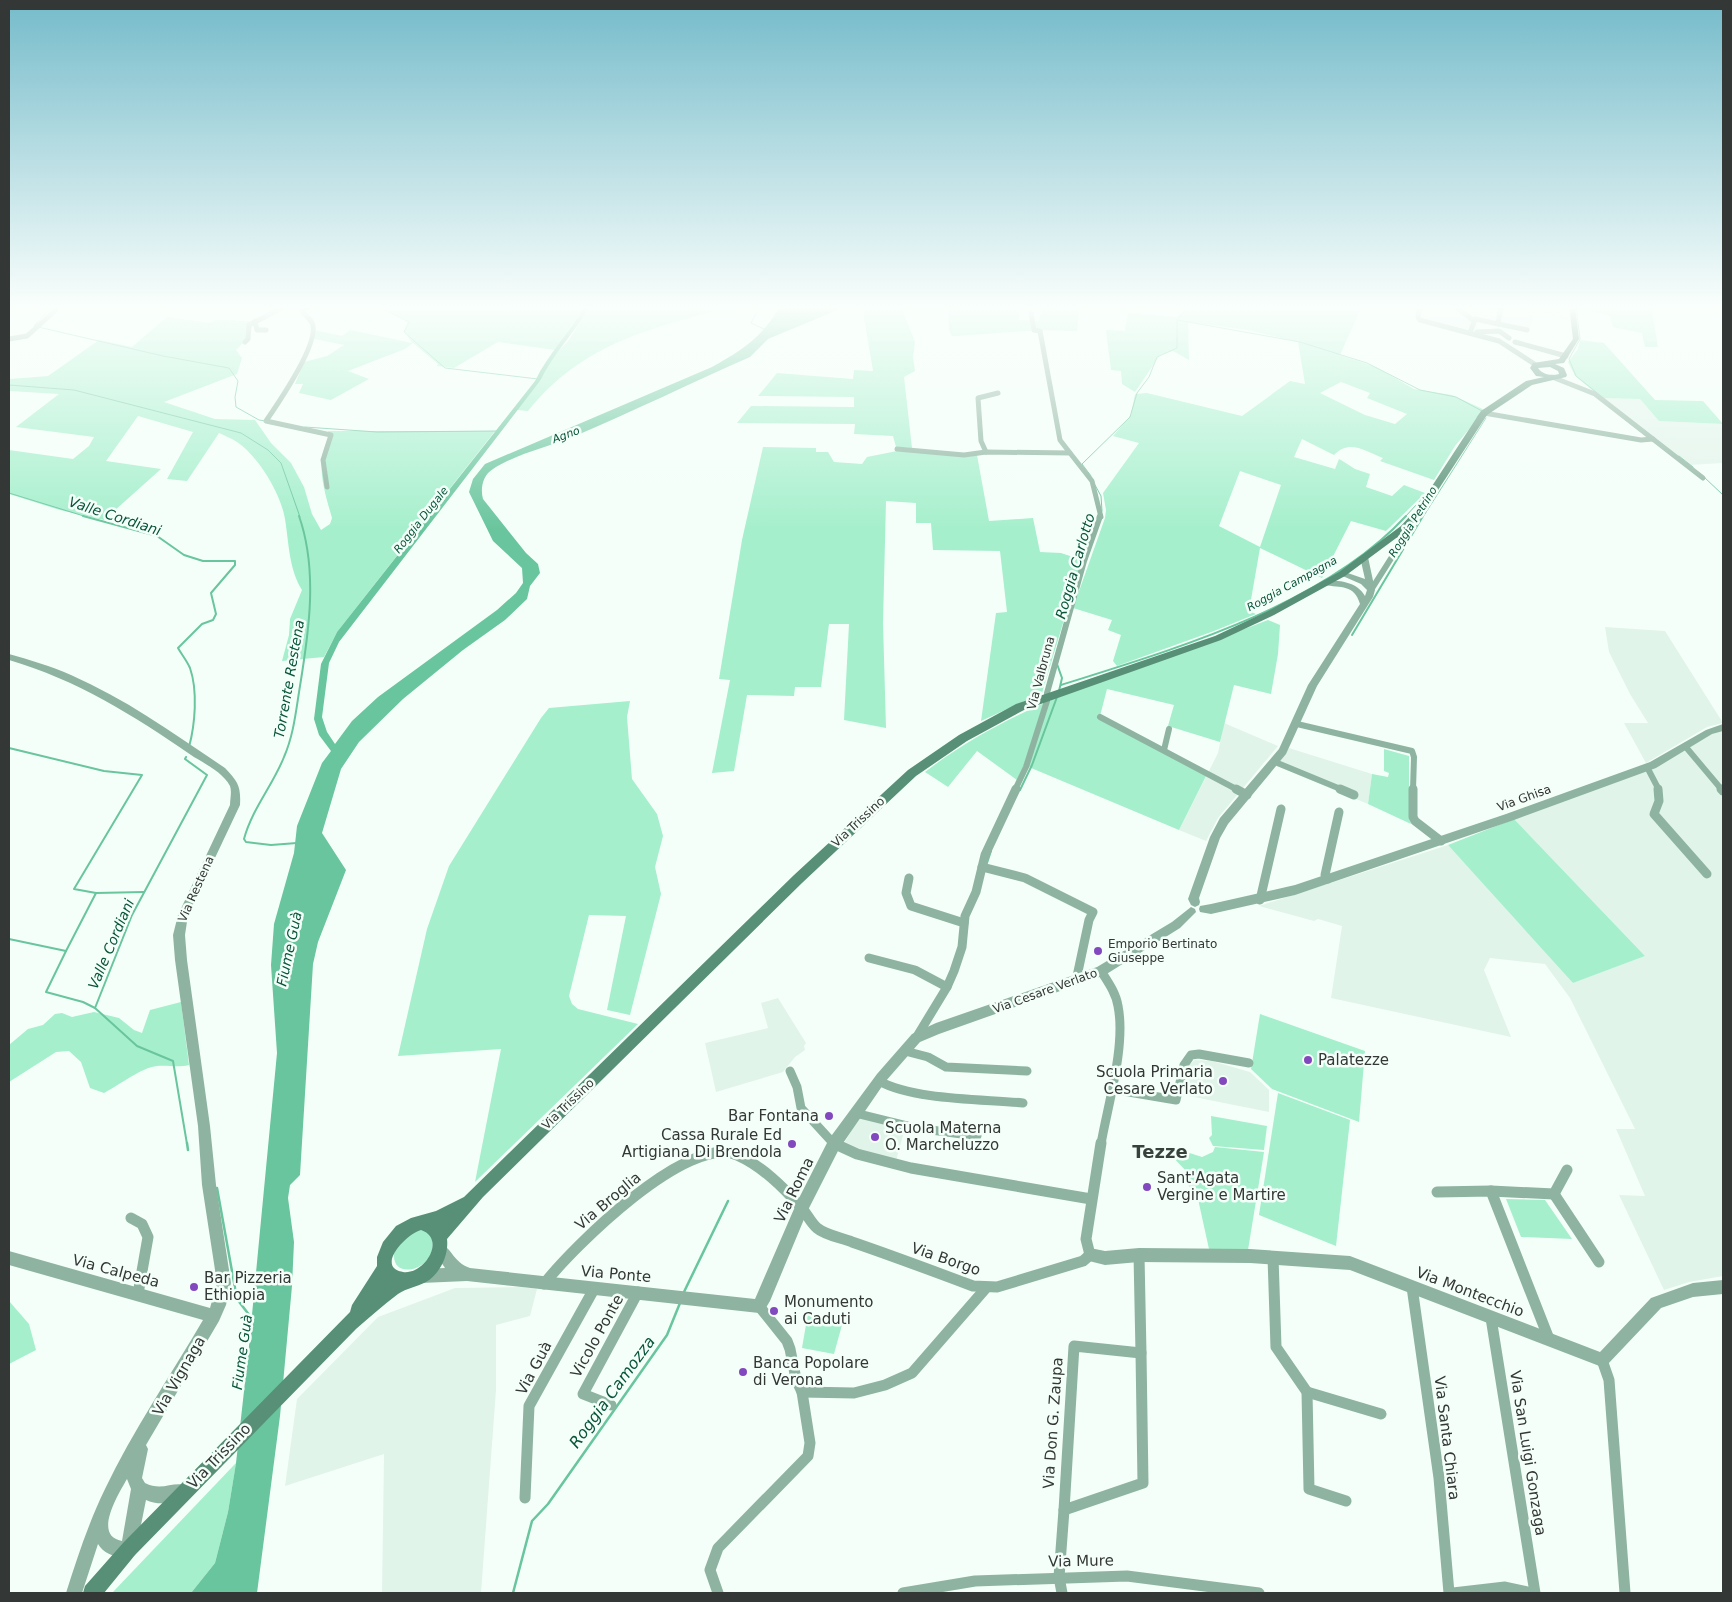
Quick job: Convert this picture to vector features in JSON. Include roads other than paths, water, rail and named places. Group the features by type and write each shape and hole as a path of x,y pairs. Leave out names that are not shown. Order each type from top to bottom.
{"main road":[{"path":"1327,583 1396,534 1421,509 1484,413 1529,382 1534,381"},
{"name":"Via Trissino","path":"350,1323 386,1266 387,1251 394,1236 407,1226 454,1210 478,1192 798,879 912,773 963,738 1020,707 1047,696 1218,638 1271,614 1327,583"},
{"name":"Via Trissino","path":"92,1593 129,1549 350,1323 386,1293 433,1265 440,1243 478,1192"},
{"path":"421,1222 433,1226 440,1243"},
{"path":"386,1266 393,1276 413,1278"}],"street":[{"path":"294,381 288,392 266,421 331,435 323,460 326,487"},
{"name":"Via Valbruna","path":"954,971 962,947 964,923 985,855 1026,767 1047,701 1084,561 1102,519 1092,480 1060,440 1049,381"},
{"path":"1560,381 1595,394 1703,478"},
{"path":"1575,381 1582,389"},
{"path":"986,452 981,441 978,398 998,393"},
{"path":"1484,413 1641,440 1653,439"},
{"path":"897,449 964,455 986,452 1070,453"},
{"path":"1197,908 1193,899 1201,874 1224,821 1275,762 1297,724 1317,678 1404,538 1396,534"},
{"path":"1364,557 1371,590"},
{"path":"1342,574 1364,582 1371,590"},
{"path":"1342,574 1350,586 1360,594 1364,604"},
{"path":"1327,583 1350,586"},
{"name":"Via Restena","path":"9,658 41,667 100,692 222,771 234,784 236,792 232,814 183,915 179,935 204,1126 209,1185 224,1283 219,1305 214,1316"},
{"path":"1100,716 1247,795"},
{"path":"1297,724 1412,751 1414,757 1413,817 1415,821 1440,841"},
{"name":"Via Ghisa","path":"1197,908 1211,909 1260,900 1440,841 1647,767 1708,732 1723,727"},
{"path":"1164,750 1169,729"},
{"path":"1684,746 1690,750 1723,791"},
{"path":"1275,762 1354,795"},
{"path":"1647,767 1660,793 1660,802 1654,814 1707,874"},
{"path":"1260,900 1281,809"},
{"path":"1328,879 1325,875 1340,812"},
{"path":"982,867 1025,878 1094,912 1089,920 1076,981"},
{"path":"909,878 906,893 911,906 964,923"},
{"name":"Via Cesare Verlato","path":"916,1038 936,1029 1101,971 1176,925 1197,908"},
{"path":"869,958 915,970 948,987"},
{"name":"Via Roma","path":"758,1306 765,1296 802,1206 834,1144 879,1081 916,1038 922,1025 948,987 954,971"},
{"path":"1090,1255 1086,1239 1090,1199 1119,1044 1120,1022 1118,1004 1112,988 1101,971"},
{"path":"905,1051 928,1057 946,1067 1027,1071"},
{"path":"1111,1089 1176,1100 1184,1065 1191,1055 1199,1054 1249,1063"},
{"path":"790,1070 797,1087 801,1108 824,1136 834,1144 857,1154 911,1168 1090,1199"},
{"path":"879,1081 900,1090 917,1093 1023,1103"},
{"path":"855,1113 916,1128 977,1136"},
{"name":"Via Broglia","path":"544,1284 552,1271 574,1250 648,1186 690,1161 715,1151 724,1150 750,1160 802,1206"},
{"path":"1554,1194 1567,1170"},
{"path":"1437,1192 1491,1191 1554,1194"},
{"path":"1491,1191 1550,1341"},
{"path":"1554,1194 1599,1262"},
{"name":"Via Borgo","path":"802,1206 818,1229 973,1286 997,1288 1083,1261 1090,1255"},
{"path":"131,1218 142,1224 148,1237 138,1294"},
{"name":"Via Ponte","path":"440,1243 449,1265 457,1271 470,1275"},
{"name":"Via Montecchio","path":"1090,1255 1105,1258 1139,1255 1273,1257 1350,1263 1602,1360"},
{"path":"1064,1510 1143,1483 1139,1255"},
{"path":"1273,1257 1276,1347 1307,1392 1309,1489 1346,1501"},
{"name":"Via Calpeda","path":"9,1258 214,1316"},
{"name":"Via Ponte","path":"413,1278 470,1275 758,1306"},
{"name":"Via Santa Chiara","path":"1412,1287 1429,1410 1449,1593"},
{"path":"1625,1593 1609,1380 1602,1360 1656,1303 1693,1290 1723,1287"},
{"path":"802,1392 854,1392 885,1385 912,1373 950,1332 986,1288"},
{"name":"Via Guà","path":"525,1498 529,1406 594,1289"},
{"name":"Vicolo Ponte","path":"611,1405 583,1394 638,1292"},
{"path":"718,1593 709,1572 710,1561 718,1548 808,1456 810,1443 802,1392 796,1379 787,1341 758,1306"},
{"name":"Via Vignaga","path":"74,1593 100,1521 128,1461 214,1316"},
{"name":"Via San Luigi Gonzaga","path":"1491,1318 1534,1593"},
{"name":"Via Don G. Zaupa","path":"1062,1593 1059,1577 1074,1346 1142,1353"},
{"path":"1307,1392 1381,1414"},
{"name":"Via Vignaga","path":"129,1549 139,1489 134,1478 143,1436"},
{"path":"139,1489 154,1496 185,1491"},
{"path":"100,1521 101,1536 106,1544 116,1549 129,1549"},
{"name":"Via Mure","path":"903,1593 975,1581 1127,1576 1259,1593"},
{"path":"1453,1593 1505,1587 1534,1593"}],"water":[{"path":"535,381 540,381 339,642 329,663 322,717 327,732 335,744 352,721 378,697 497,610 516,593 523,583 522,568 493,541 469,492 473,479 485,464 680,381 698,381 575,436 511,459 493,469 487,475 482,486 483,499 526,553 538,564 540,573 530,586 527,599 505,620 463,650 403,699 359,742 341,769 322,833 346,870 318,942 313,964 300,1175 290,1185 288,1198 294,1242 292,1286 280,1416 257,1593 191,1593 215,1563 228,1512 236,1463 277,1053 271,965 274,924 294,853 297,826 322,763 331,751 319,735 314,719 321,664 337,632"}],"waterway":[{"path":"238,381 235,397 236,407 259,420 266,421"},
{"name":"Roggia Carlotto","path":"1091,476 1082,464 1130,417 1137,393 1146,381"},
{"name":"Roggia Campagna","path":"1402,381 1420,390 1456,397 1482,411 1477,417"},
{"path":"1582,381 1596,392"},
{"name":"Torrente Restena","path":"9,385 74,390 241,433 268,450 281,463 300,517"},
{"name":"Roggia Petrino","path":"1423,517 1486,418"},
{"path":"305,427 377,432 498,431"},
{"path":"1679,456 1693,467"},
{"path":"1704,477 1723,495"},
{"name":"Roggia Carlotto","path":"1095,485 1101,496 1102,511"},
{"name":"Roggia Campagna","path":"1405,517 1430,490"},
{"name":"Valle Cordiani","path":"9,493 87,517"},
{"name":"Valle Cordiani","path":"83,516 157,536 184,555 203,561 235,561 235,565 211,593 216,614 213,620 202,624 178,648 190,668 194,687 194,718 189,747"},
{"name":"Torrente Restena","path":"297,843 271,845 246,842 244,839 252,817 284,757 296,713 309,622 310,601 308,558 299,516"},
{"name":"Roggia Petrino","path":"1352,635 1423,516"},
{"name":"Roggia Campagna","path":"1061,685 1198,639 1245,621 1290,600 1333,575 1372,548 1405,517"},
{"name":"Roggia Carlotto","path":"1057,664 1062,678 1059,691"},
{"name":"Roggia Carlotto","path":"1020,790 1032,765 1057,697"},
{"path":"9,748 104,771 142,775 74,889 96,893"},
{"name":"Valle Cordiani","path":"95,1008 132,915 207,775 185,759 186,757"},
{"name":"Roggia Carlotto","path":"987,863 991,851"},
{"path":"96,893 144,892"},
{"path":"66,951 96,893"},
{"path":"9,939 66,951"},
{"path":"66,951 46,992 83,1002 95,1008"},
{"name":"Valle Cordiani","path":"95,1008 137,1046 173,1061 187,1144"},
{"name":"Valle Cordiani","path":"187,1143 188,1150"},
{"name":"Valle Cordiani","path":"217,1188 237,1299 253,1320"},
{"name":"Roggia Camozza","path":"683,1294 728,1201"},
{"name":"Roggia Camozza","path":"513,1593 532,1521 548,1504 667,1335 680,1303"}],"place":[{"name":"Emporio Bertinato Giuseppe","path":"1098,951"},
{"name":"Palatezze","path":"1308,1060"},
{"name":"Scuola Primaria Cesare Verlato","path":"1223,1081"},
{"name":"Bar Fontana","path":"829,1116"},
{"name":"Scuola Materna O. Marcheluzzo","path":"875,1137"},
{"name":"Cassa Rurale Ed Artigiana Di Brendola","path":"792,1144"},
{"name":"Sant'Agata Vergine e Martire","path":"1147,1187"},
{"name":"Bar Pizzeria Ethiopia","path":"194,1287"},
{"name":"Monumento ai Caduti","path":"774,1311"},
{"name":"Banca Popolare di Verona","path":"743,1372"}],"district":[{"name":"Tezze","path":"1160,1151"}],"water label":[{"name":"Agno","path":"566,435"},
{"name":"Roggia Dugale","path":"421,520"},
{"name":"Fiume Guà","path":"289,949"},
{"name":"Fiume Guà","path":"242,1352"}]}
